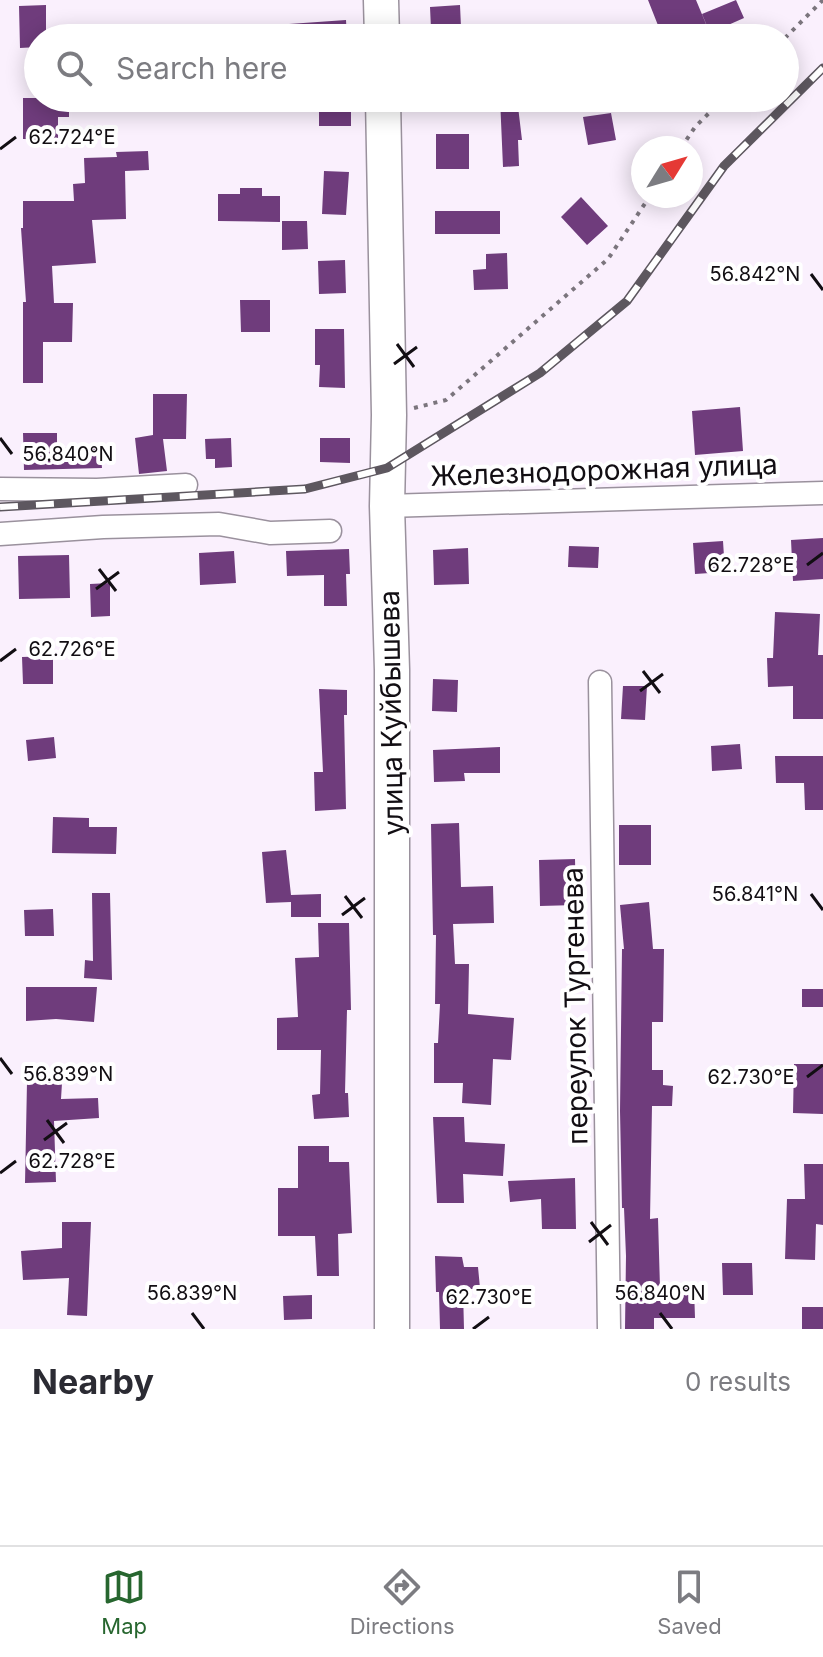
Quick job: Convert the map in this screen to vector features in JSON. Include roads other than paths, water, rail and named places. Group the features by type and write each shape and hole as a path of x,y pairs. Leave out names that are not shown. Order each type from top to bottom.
{"main road":[{"path":"381,0 382,24"},
{"name":"улица Куйбышева","path":"383,112 389,415 387,506 392,670 392,1329"}],"street":[{"path":"0,489 97,490 186,485"},
{"name":"Железнодорожная улица","path":"387,506 823,493"},
{"path":"0,534 219,524 270,533 330,531"},
{"name":"переулок Тургенева","path":"600,682 609,1329"}],"railway":[{"path":"799,92 823,68"},
{"path":"0,507 305,489 387,468 540,373 627,301 724,166 779,112"}]}
